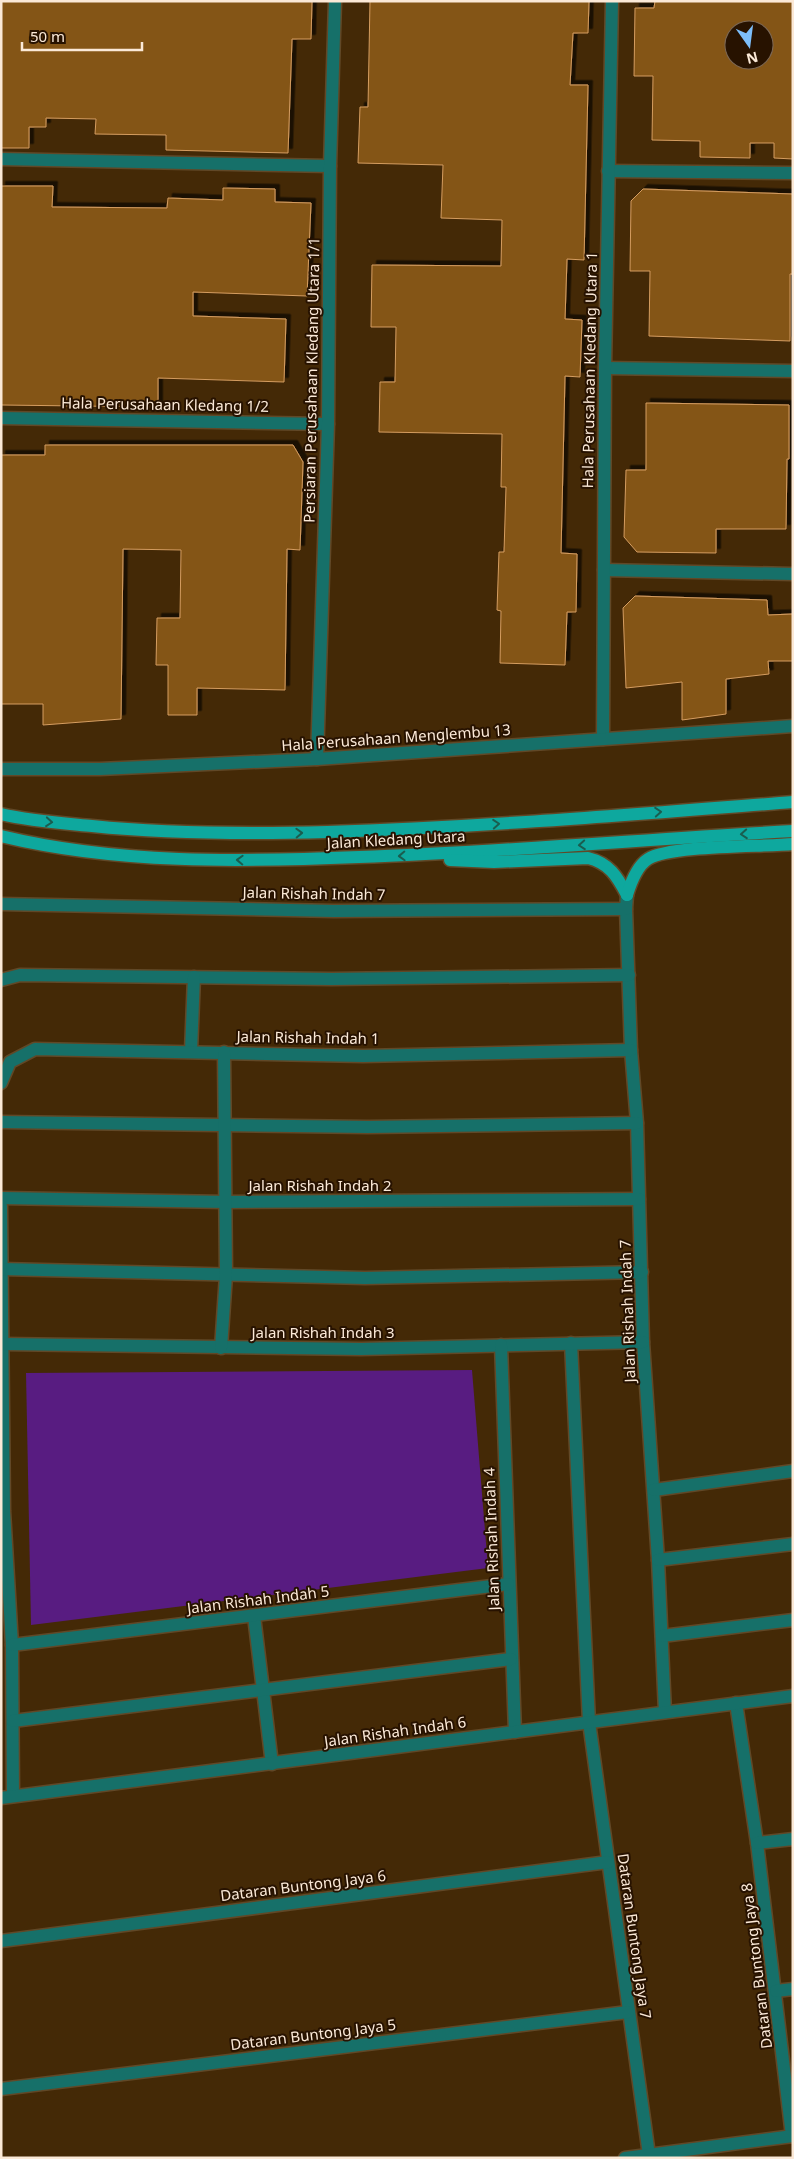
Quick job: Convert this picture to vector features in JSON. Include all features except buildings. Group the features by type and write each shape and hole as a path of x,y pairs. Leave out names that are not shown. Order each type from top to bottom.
{"main road":[{"name":"Jalan Kledang Utara","path":"1,814 27,820 149,831 273,834 412,829 793,802"},
{"name":"Jalan Kledang Utara","path":"1,836 41,846 130,856 268,861 423,855 793,831"},
{"path":"1,844 41,846"},
{"path":"627,895 632,881 642,864 658,855 678,851 793,844"},
{"path":"423,855 444,860 494,862 588,858 599,861 609,867 627,895"}],"street":[{"name":"Persiaran Perusahaan Kledang Utara 1/1","path":"317,759 328,424 330,166 335,1"},
{"name":"Hala Perusahaan Kledang Utara 1","path":"603,740 605,368 612,1"},
{"path":"1,159 330,166"},
{"path":"608,170 793,173"},
{"path":"605,368 793,371"},
{"name":"Hala Perusahaan Kledang 1/2","path":"1,418 328,424"},
{"path":"604,570 793,574"},
{"name":"Hala Perusahaan Menglembu 13","path":"1,769 100,769 317,759 793,726"},
{"name":"Jalan Rishah Indah 7","path":"627,895 631,1050 637,1123 644,1342 658,1560 665,1712"},
{"name":"Jalan Rishah Indah 7","path":"1,904 334,911 626,909"},
{"path":"1,980 20,975 332,979 629,975"},
{"path":"191,1051 194,977"},
{"name":"Jalan Rishah Indah 1","path":"1,1083 10,1062 35,1049 363,1056 631,1050"},
{"path":"221,1348 226,1275 224,1052"},
{"path":"1,1122 368,1128 637,1123"},
{"name":"Jalan Rishah Indah 2","path":"1,1198 226,1202 639,1199"},
{"path":"1,1206 3,1511 12,1646 13,1721 7,1797"},
{"path":"2,1269 365,1278 642,1272"},
{"name":"Jalan Rishah Indah 3","path":"3,1344 361,1349 644,1342"},
{"name":"Dataran Buntong Jaya 7","path":"571,1343 590,1722 628,2012 649,2155"},
{"name":"Jalan Rishah Indah 4","path":"500,1345 515,1732"},
{"path":"654,1490 793,1471"},
{"path":"658,1560 793,1544"},
{"name":"Jalan Rishah Indah 5","path":"12,1646 508,1584"},
{"path":"254,1616 272,1764"},
{"path":"662,1636 793,1620"},
{"path":"13,1721 511,1659"},
{"name":"Jalan Rishah Indah 6","path":"7,1797 793,1696"},
{"name":"Dataran Buntong Jaya 8","path":"736,1703 757,1844 792,2136"},
{"path":"757,1844 793,1839"},
{"name":"Dataran Buntong Jaya 6","path":"1,1941 608,1862"},
{"path":"776,1991 793,1989"},
{"name":"Dataran Buntong Jaya 5","path":"1,2089 628,2012"},
{"path":"625,2158 792,2136"}],"shaded area":[{"path":"472,1370 488,1568 31,1625 26,1373"}]}
